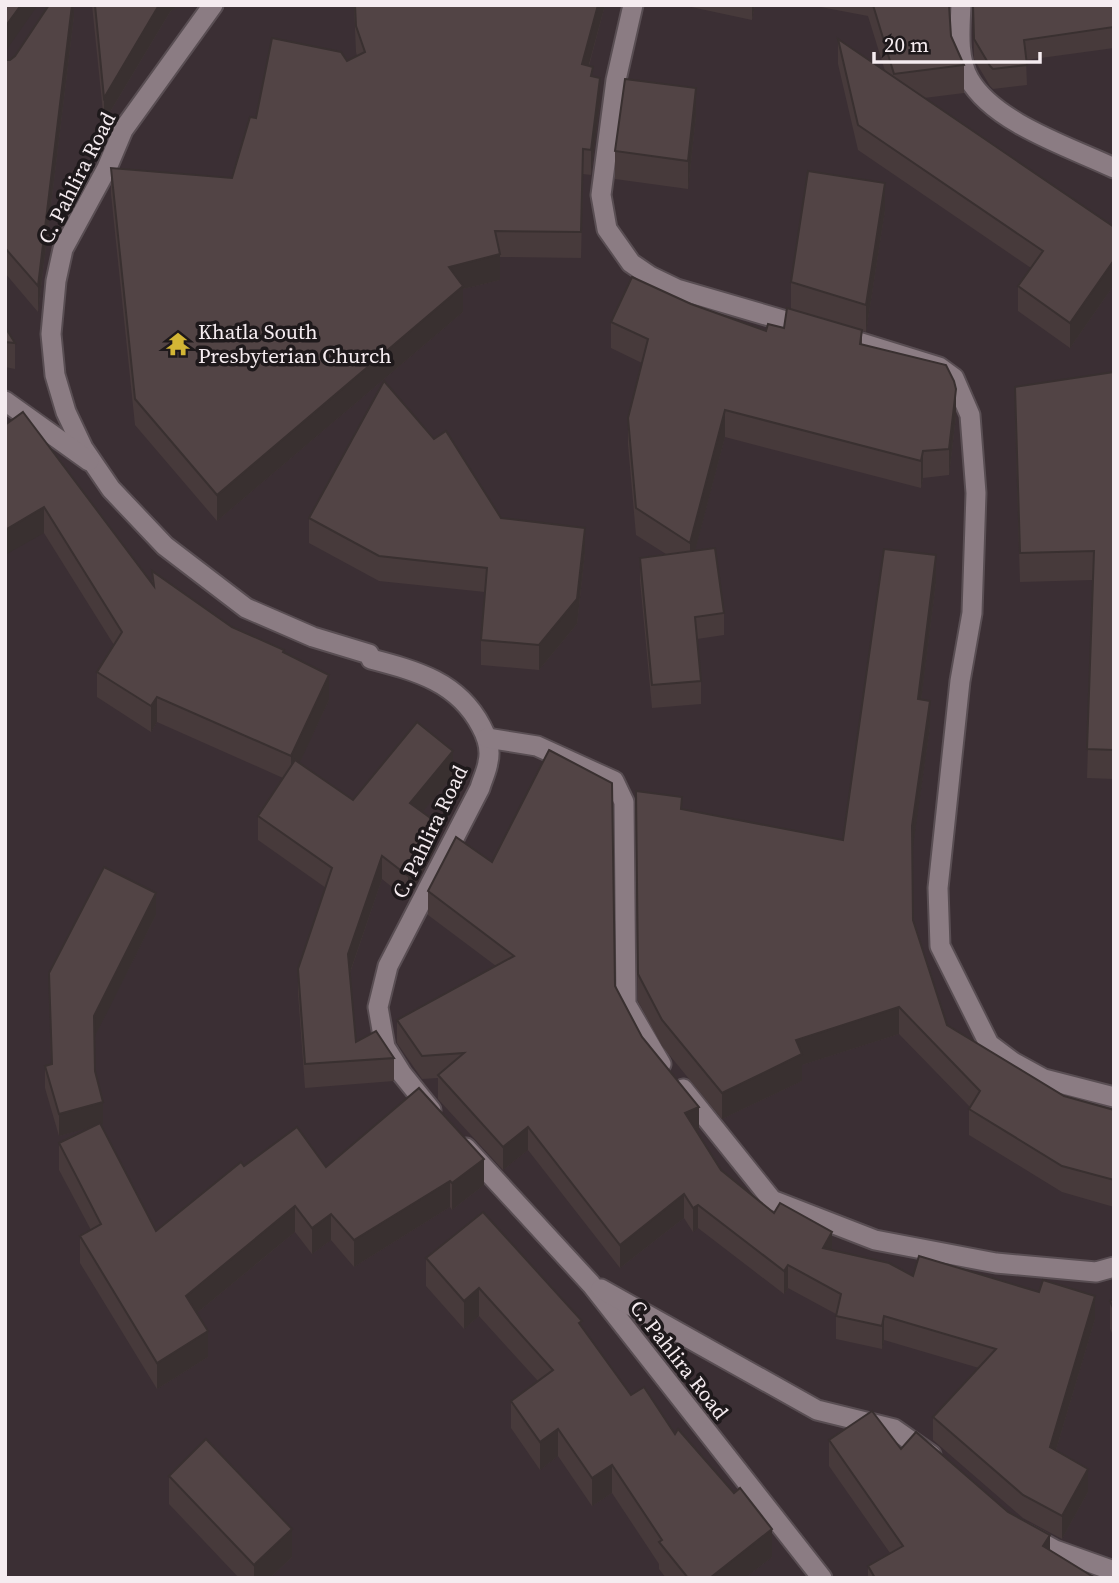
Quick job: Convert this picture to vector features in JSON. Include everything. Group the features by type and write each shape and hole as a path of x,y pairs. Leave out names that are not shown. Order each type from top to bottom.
{"street":[{"name":"C. Pahlira Road","path":"213,5 122,130 107,168 63,249 56,281 51,334 55,375 66,412 95,466 111,489 165,546 246,608 313,637 369,654 371,659 416,671 452,688 473,710 487,738 489,760 480,788 388,967 378,1007 385,1047 417,1094 591,1284 822,1578"},
{"path":"633,5 616,80 601,195 607,229 617,246 650,276 677,289 939,366 954,378 964,395 974,444 976,493 972,613 960,681 938,888 940,946 989,1044 1013,1062 1044,1079 1114,1097"},
{"path":"961,5 962,58 968,78 983,97 1007,116 1114,167"},
{"path":"5,401 95,466"},
{"path":"487,738 537,746 614,781 624,803 626,1004 652,1053 772,1200 889,1242 996,1263 1096,1272 1114,1267"},
{"path":"591,1284 817,1410 902,1433 946,1469"},
{"path":"1006,1521 1055,1550 1114,1571"}],"building":[{"path":"5,5 21,5 5,27"},
{"path":"49,5 72,5 38,286 5,248 5,60 15,56"},
{"path":"95,5 159,5 104,98"},
{"path":"355,5 598,5 582,64 593,67 591,76 600,78 591,150 583,149 581,232 495,231 500,254 449,267 463,286 217,495 135,399 111,168 232,178 250,117 256,118 272,38 341,52 347,61 365,52 356,26"},
{"path":"873,5 949,5 951,36 964,65 894,74"},
{"path":"973,5 1114,5 1114,27 1024,40 1027,65 993,69 974,39"},
{"path":"838,39 1114,227 1114,260 1070,323 1018,286 1043,251 858,125"},
{"path":"625,79 696,88 688,161 615,151"},
{"path":"808,171 885,183 866,305 791,282"},
{"path":"632,277 691,304 766,331 768,324 784,328 787,308 862,330 860,344 946,365 956,389 949,449 923,451 921,461 725,410 690,543 636,508 628,418 648,339 611,322"},
{"path":"5,327 15,343 5,342"},
{"path":"1114,372 1114,750 1087,749 1094,551 1020,553 1015,387"},
{"path":"384,381 434,439 446,431 501,518 585,528 577,599 539,645 481,640 487,568 379,556 309,518"},
{"path":"23,412 154,586 152,571 232,627 284,650 283,652 329,675 291,756 157,697 151,706 97,672 122,632 44,507 5,530 5,425"},
{"path":"715,548 724,613 695,617 701,681 652,685 640,558"},
{"path":"884,549 936,555 918,699 930,701 912,826 913,920 947,1025 1064,1096 1114,1110 1114,1180 1062,1166 969,1109 980,1091 899,1007 796,1040 802,1054 722,1093 662,1020 638,974 636,791 682,797 681,809 843,840"},
{"path":"417,722 453,751 410,803 436,822 408,876 382,856 348,954 356,1042 376,1031 394,1058 305,1064 298,969 332,868 258,816 295,760 353,800"},
{"path":"549,750 612,783 615,986 642,1037 699,1107 685,1113 721,1170 774,1213 780,1203 832,1232 823,1248 889,1263 913,1276 919,1256 1039,1292 1043,1280 1095,1296 1050,1447 1088,1469 1062,1516 1023,1495 933,1417 996,1349 884,1316 882,1326 836,1316 841,1294 788,1265 784,1271 698,1205 693,1208 684,1194 620,1245 528,1127 503,1147 438,1075 464,1053 422,1056 397,1020 514,956 428,891 456,837 492,862"},
{"path":"104,867 156,893 94,1016 95,1071 103,1102 59,1114 45,1066 52,1064 49,973"},
{"path":"419,1088 484,1159 452,1183 450,1181 354,1240 331,1214 312,1228 295,1206 186,1296 208,1331 157,1363 80,1236 101,1224 59,1143 100,1123 156,1231 241,1162 244,1166 297,1127 326,1167"},
{"path":"483,1212 582,1321 579,1323 631,1395 644,1387 675,1434 678,1429 734,1493 740,1488 772,1529 710,1578 688,1578 659,1542 662,1540 612,1465 592,1478 558,1429 540,1442 511,1401 553,1370 479,1288 464,1301 426,1258"},
{"path":"872,1411 901,1449 916,1432 1008,1512 1050,1535 1043,1546 1095,1578 875,1578 868,1566 903,1546 829,1440"},
{"path":"206,1439 292,1529 254,1565 169,1476"}],"place":[{"name":"Khatla South Presbyterian Church","path":"178,344"}]}
